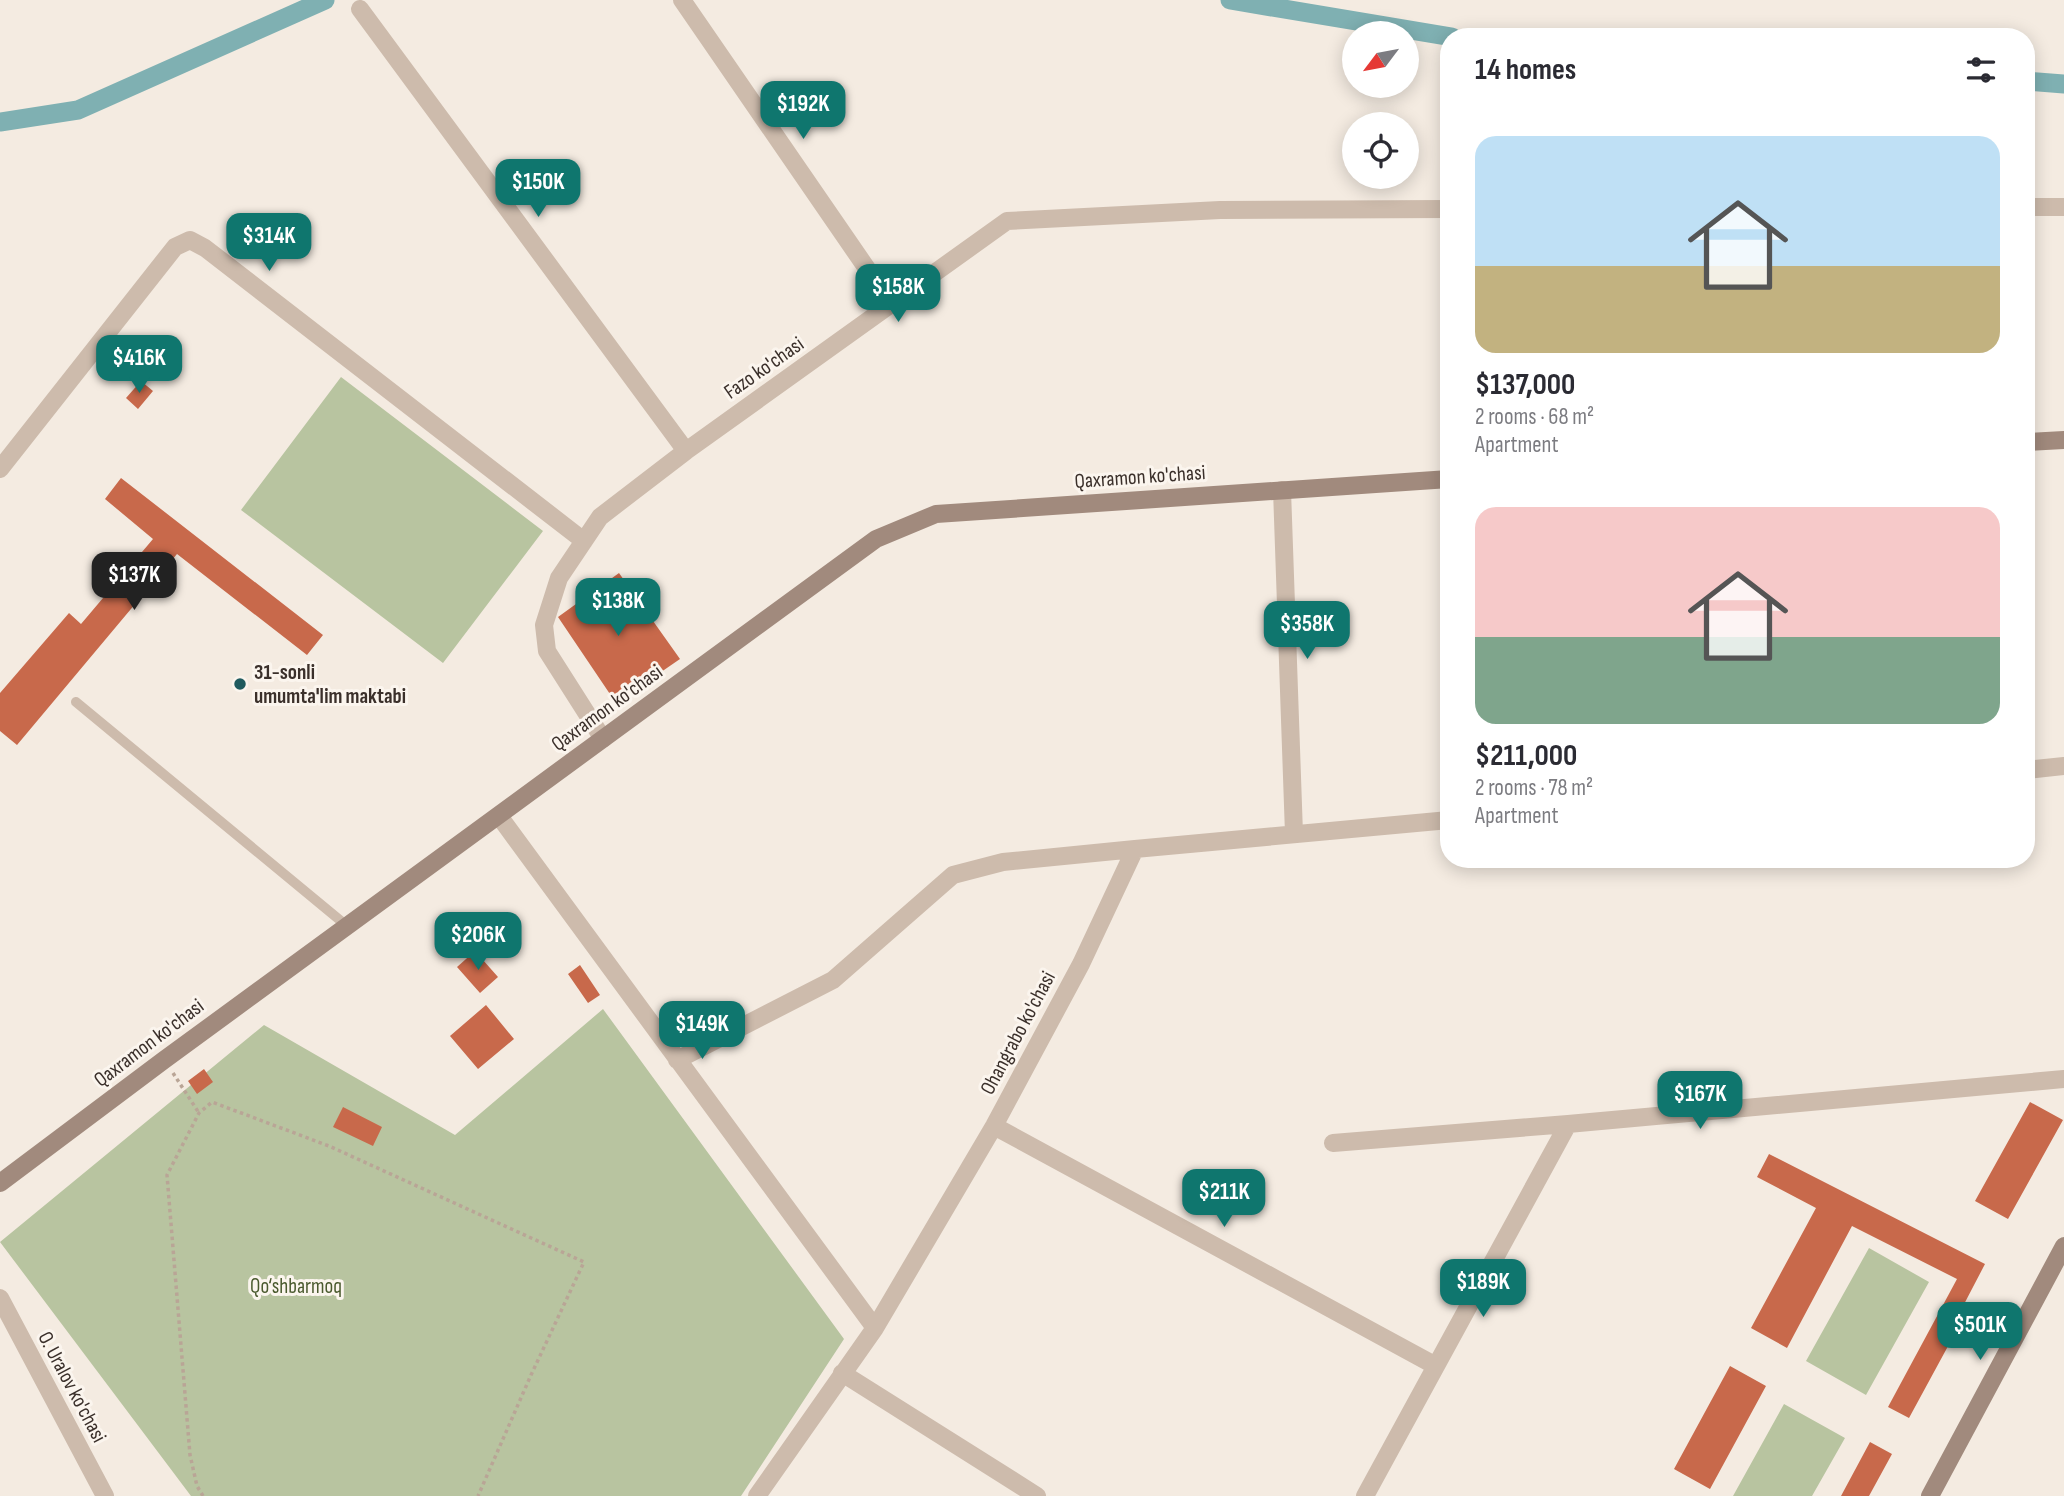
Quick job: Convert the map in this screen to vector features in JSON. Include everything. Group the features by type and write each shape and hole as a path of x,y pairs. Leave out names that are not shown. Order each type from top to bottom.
{"street":[{"path":"682,0 892,305"},
{"path":"360,9 686,451"},
{"path":"2035,207 2064,207"},
{"name":"Fazo ko'chasi","path":"603,739 547,651 544,625 559,578 600,517 686,451 1007,221 1220,210 1440,209"},
{"path":"0,469 175,247 190,240 205,248 584,541"},
{"path":"2035,442 2064,440"},
{"name":"Qaxramon ko'chasi","path":"0,1183 876,539 936,514 1440,480"},
{"path":"1282,490 1294,834"},
{"path":"2035,769 2064,766"},
{"path":"499,816 875,1328"},
{"path":"677,1060 833,981 953,874 1003,862 1440,821"},
{"name":"Ohangrabo ko'chasi","path":"757,1496 875,1328 994,1126 1081,964 1135,849"},
{"path":"1333,1143 2064,1079"},
{"path":"1365,1496 1568,1124"},
{"path":"994,1126 1436,1366"},
{"path":"1930,1496 2064,1246"},
{"name":"O. Uralov ko'chasi","path":"0,1298 105,1496"},
{"path":"842,1373 1037,1496"}],"lane":[{"path":"76,702 347,926"}],"path":[{"path":"164,1060 199,1113"},
{"path":"203,1496 197,1486 190,1455 167,1175 199,1113 212,1102 329,1146 584,1262 478,1496"}],"green space":[{"path":"341,377 543,531 443,663 241,510"},
{"name":"Qo‘shbarmoq","path":"603,1009 844,1339 741,1496 191,1496 0,1242 264,1025 455,1135"},
{"path":"1869,1248 1929,1282 1866,1395 1806,1361"},
{"path":"1784,1404 1845,1438 1812,1496 1733,1496"}],"building":[{"path":"141,381 153,391 138,409 126,398"},
{"path":"121,478 323,635 307,655 177,554 17,745 0,731 0,693 69,613 81,624 153,539 105,499"},
{"path":"619,573 680,659 616,703 558,617"},
{"path":"475,951 498,977 480,993 457,967"},
{"path":"580,965 600,995 588,1003 568,974"},
{"path":"486,1005 514,1039 478,1069 450,1036"},
{"path":"204,1069 213,1082 197,1094 188,1081"},
{"path":"2030,1102 2063,1120 2008,1219 1975,1201"},
{"path":"343,1107 382,1127 373,1146 333,1127"},
{"path":"1769,1154 1985,1264 1961,1310 1966,1313 1909,1418 1888,1407 1957,1279 1852,1226 1787,1348 1751,1328 1816,1208 1757,1177"},
{"path":"1730,1366 1766,1386 1710,1489 1674,1469"},
{"path":"1870,1442 1892,1454 1869,1496 1841,1496"}],"waterway":[{"path":"0,122 78,110 325,0"},
{"path":"1230,0 1440,35"},
{"path":"2035,82 2064,84"}],"place":[{"name":"31-sonli umumta'lim maktabi","path":"240,684"}]}
